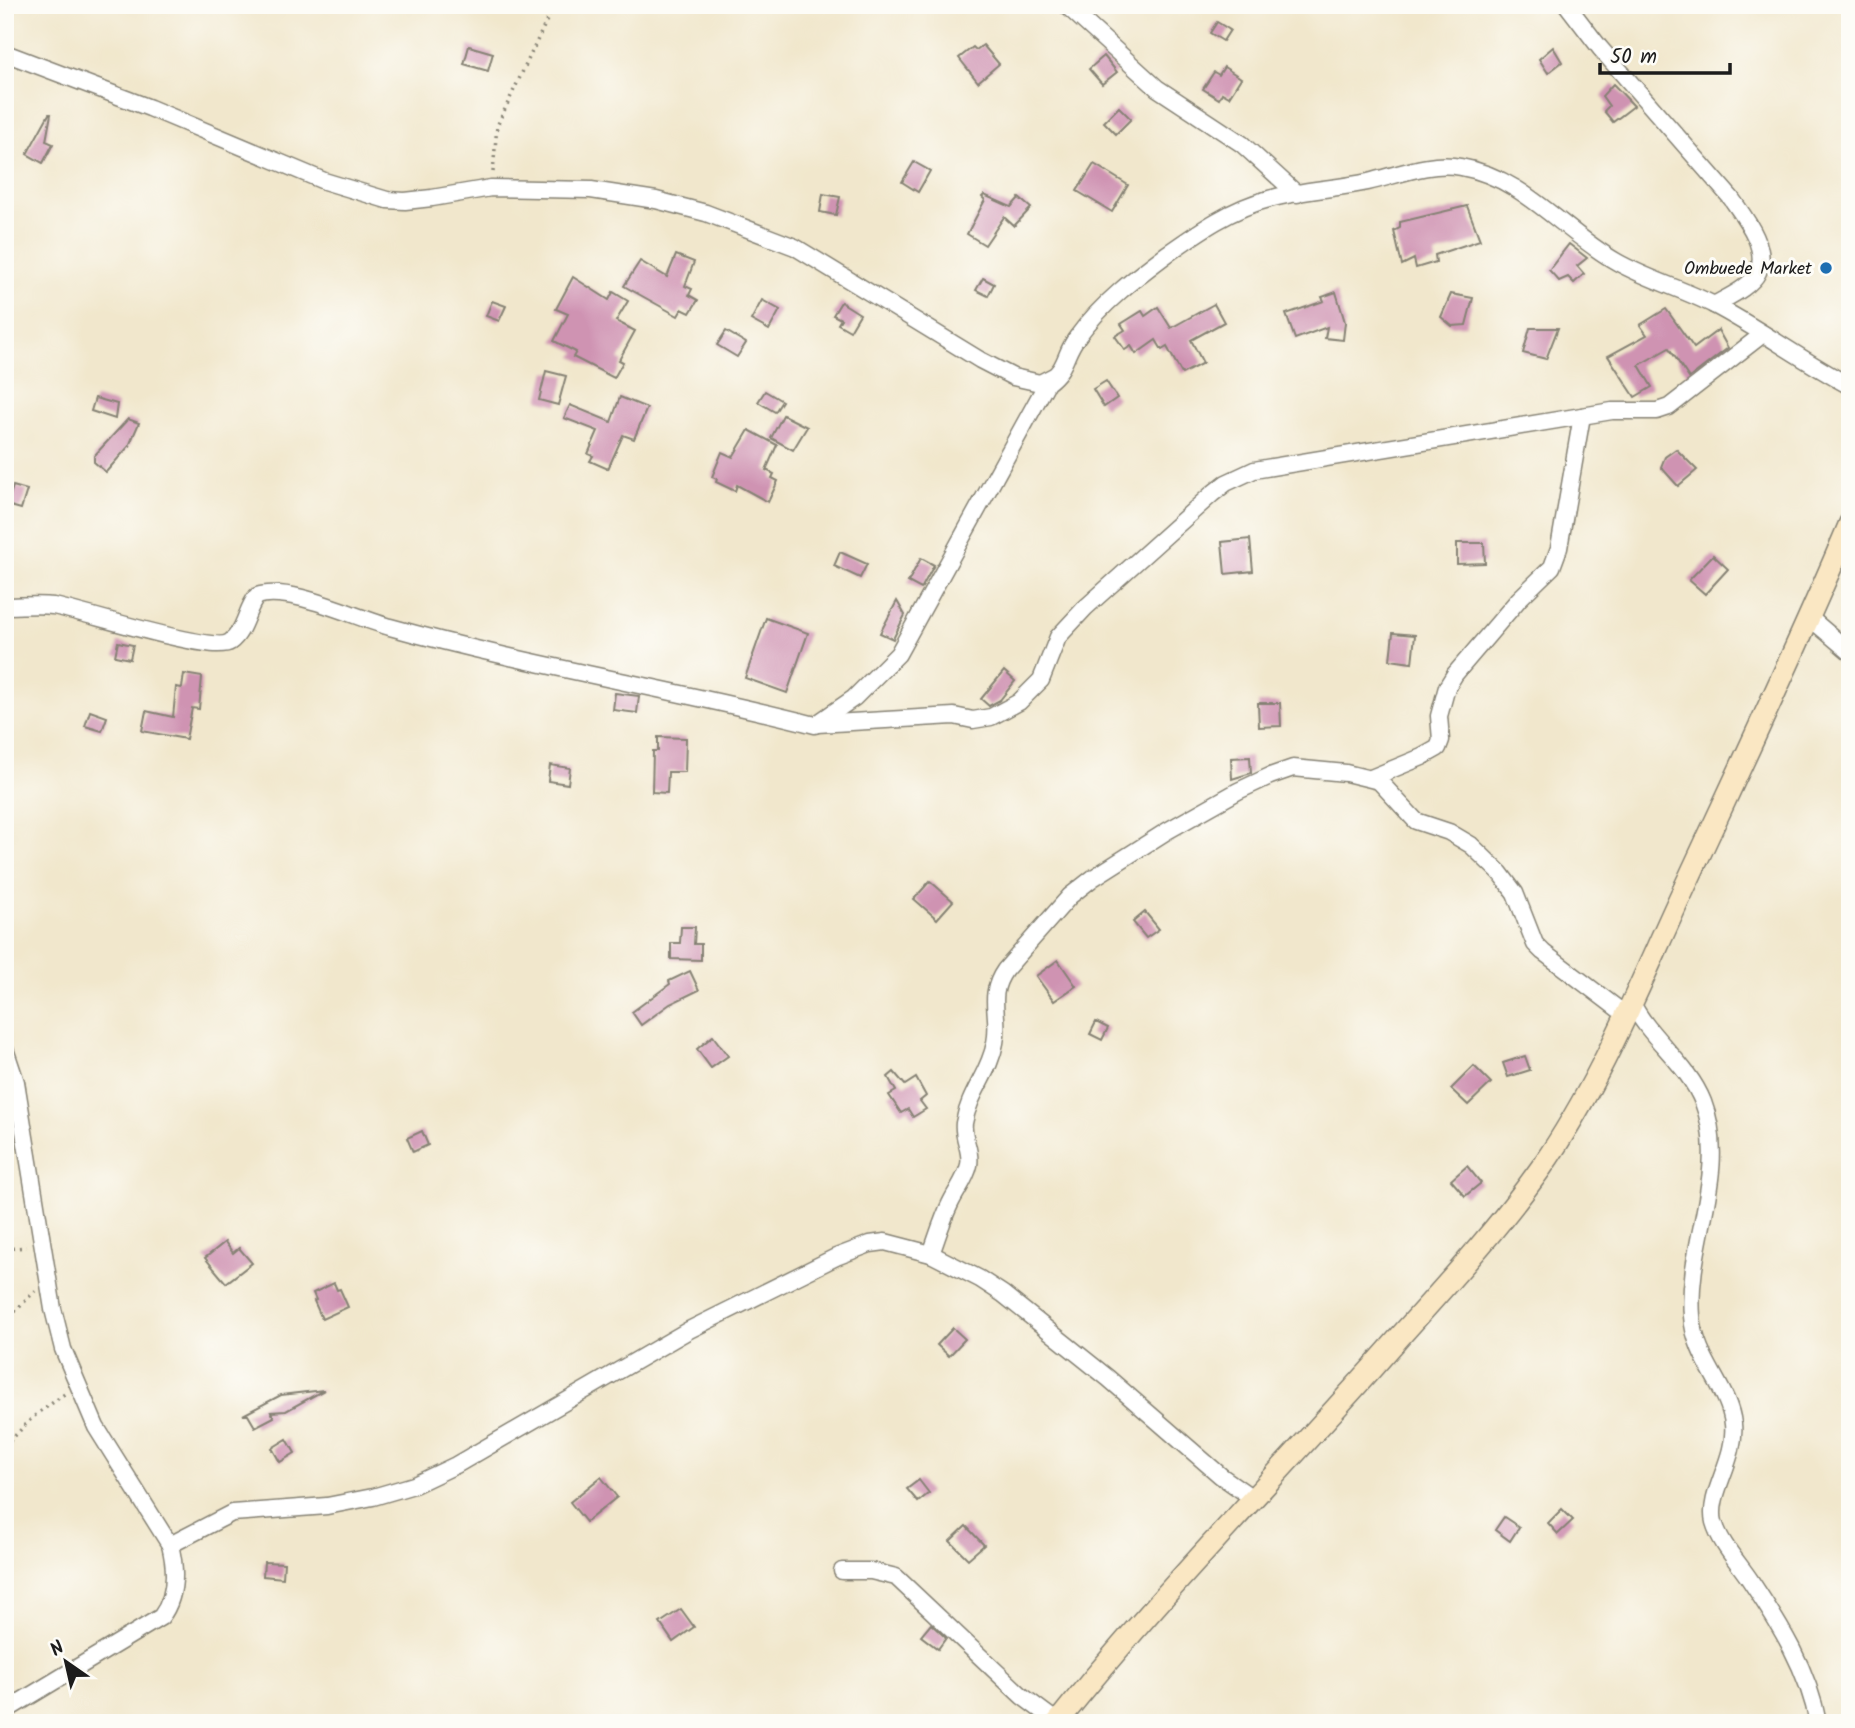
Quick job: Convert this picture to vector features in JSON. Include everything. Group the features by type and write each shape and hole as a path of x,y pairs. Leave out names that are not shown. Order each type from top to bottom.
{"street":[{"path":"1066,5 1157,88 1242,144 1297,194"},
{"path":"1567,5 1600,48 1731,198 1746,219 1760,256 1758,273 1747,285 1714,305"},
{"path":"5,53 150,108 324,181 387,200 405,201 491,188 591,190 656,200 706,213 794,247 968,353 1013,377 1040,383 1060,373"},
{"path":"815,725 854,698 898,654 1047,383 1060,373 1076,337 1133,280 1167,254 1219,221 1268,199 1435,166 1473,169 1505,182 1537,202 1619,264 1714,305 1850,386"},
{"path":"5,606 50,606 171,636 224,645 236,636 257,596 277,593 388,627 510,658 748,708 815,725 954,716 974,720 991,717 1019,702 1041,680 1058,637 1085,608 1226,483 1254,470 1612,411 1664,410 1702,384 1763,334"},
{"path":"1371,778 1438,748 1441,740 1439,716 1443,699 1455,674 1519,598 1552,567 1559,548 1582,416"},
{"path":"842,1571 871,1571 896,1577 1022,1696 1057,1722 1129,1637 1429,1305 1506,1214 1539,1170 1580,1107 1629,1009 1810,618 1850,523"},
{"path":"1810,618 1850,652"},
{"path":"931,1254 947,1208 968,1168 970,1157 964,1137 965,1119 975,1088 987,1069 995,1043 996,982 1070,896 1113,864 1167,831 1238,791 1282,771 1304,768 1346,773 1384,783 1416,821 1459,837 1489,861 1515,893 1535,943 1543,952 1629,1009 1697,1091 1709,1123 1712,1144 1710,1177 1696,1253 1692,1316 1697,1345 1727,1405 1733,1420 1734,1436 1732,1451 1715,1498 1714,1520 1790,1642 1808,1686 1818,1723"},
{"path":"5,1049 16,1082 47,1277 63,1349 96,1427 170,1545 174,1561 174,1579 167,1609 161,1617 5,1712"},
{"path":"170,1545 232,1513 327,1506 414,1485 456,1465 690,1330 853,1250 885,1242 931,1254 1003,1294 1108,1378 1221,1476 1254,1499"}],"path":[{"path":"491,188 497,126 554,5"},
{"path":"5,1249 42,1245"},
{"path":"5,1322 47,1277"},
{"path":"5,1446 33,1417 77,1387"}],"building":[{"path":"1217,22 1230,30 1223,41 1210,33"},
{"path":"983,45 999,64 978,82 959,58 973,47 976,50"},
{"path":"469,46 493,53 488,71 464,64"},
{"path":"1553,47 1562,62 1548,73 1539,59"},
{"path":"1104,56 1117,72 1102,84 1089,69"},
{"path":"1224,67 1241,78 1229,97 1222,93 1219,99 1203,89 1214,72 1219,75"},
{"path":"1613,84 1634,106 1613,122 1604,111 1609,106 1602,96"},
{"path":"1119,107 1131,119 1116,134 1104,122"},
{"path":"49,114 46,141 53,144 43,163 27,154"},
{"path":"914,162 930,171 918,192 902,182"},
{"path":"1094,164 1128,185 1112,212 1077,191"},
{"path":"823,194 840,197 836,215 820,212"},
{"path":"984,195 1011,207 1019,198 1031,208 1014,226 1004,217 985,245 967,234 985,200 982,197"},
{"path":"1467,206 1480,240 1435,255 1436,262 1416,268 1414,259 1402,265 1394,231 1400,228 1400,222"},
{"path":"1569,244 1587,258 1577,266 1584,274 1574,283 1568,277 1559,281 1549,270"},
{"path":"676,255 694,262 685,286 692,289 689,295 698,300 690,313 682,309 678,316 624,286 640,261 667,277"},
{"path":"573,277 609,300 613,292 628,301 616,321 635,331 619,360 623,362 614,378 573,357 576,352 554,341 568,314 556,309"},
{"path":"983,278 994,284 988,296 976,290"},
{"path":"1336,292 1345,322 1343,340 1325,338 1327,327 1295,339 1286,314 1324,301 1322,297"},
{"path":"1451,294 1473,298 1466,325 1452,326 1441,317"},
{"path":"762,300 780,310 769,330 751,320"},
{"path":"492,301 506,306 499,321 486,316"},
{"path":"841,302 860,314 850,331 838,324 841,319 833,315"},
{"path":"1214,304 1224,322 1191,340 1203,363 1182,374 1167,347 1162,350 1156,340 1136,354 1131,346 1125,350 1115,336 1125,330 1121,324 1142,311 1145,316 1158,307 1171,328"},
{"path":"1666,309 1694,348 1718,330 1728,348 1689,378 1669,348 1639,365 1652,387 1635,397 1608,356 1647,335 1640,325"},
{"path":"1530,328 1558,328 1546,359 1523,353"},
{"path":"726,331 746,343 737,357 717,345"},
{"path":"546,371 566,376 558,405 539,400"},
{"path":"1106,381 1117,398 1104,407 1093,389"},
{"path":"765,391 782,401 775,412 758,402"},
{"path":"620,397 647,408 634,439 623,435 608,469 590,461 593,456 588,454 598,431 564,418 570,405 611,422"},
{"path":"95,398 117,404 115,419 91,411"},
{"path":"783,415 807,427 793,450 771,438"},
{"path":"128,419 139,423 129,446 106,472 94,462 94,456"},
{"path":"749,430 777,445 766,470 774,474 772,478 778,481 768,502 737,485 735,491 716,482 717,479 712,477 722,452 733,457"},
{"path":"1676,449 1697,470 1678,486 1661,467 1665,457"},
{"path":"13,486 27,490 21,509 7,505"},
{"path":"1250,539 1253,571 1225,574 1222,542"},
{"path":"1457,543 1484,543 1485,563 1457,564"},
{"path":"840,552 867,564 860,578 834,566"},
{"path":"1713,555 1728,569 1705,594 1689,580"},
{"path":"921,558 934,565 921,589 908,582"},
{"path":"897,601 905,615 893,639 880,633"},
{"path":"766,618 808,633 787,693 745,678"},
{"path":"1393,633 1415,635 1412,663 1390,660"},
{"path":"118,642 133,645 130,659 115,656"},
{"path":"1004,671 1015,681 1000,700 989,706 981,699"},
{"path":"184,674 202,677 199,709 192,708 186,739 142,731 146,711 173,717 176,687 182,688"},
{"path":"615,693 639,696 637,713 613,710"},
{"path":"1258,703 1280,703 1281,726 1259,727"},
{"path":"90,711 107,717 102,731 85,726"},
{"path":"658,737 686,738 685,772 668,772 667,793 652,792 653,751 658,751"},
{"path":"1250,757 1251,773 1232,779 1231,758"},
{"path":"550,765 570,768 568,784 548,781"},
{"path":"930,881 953,901 937,919 914,899"},
{"path":"1145,912 1159,929 1146,938 1133,922"},
{"path":"681,927 695,927 694,944 701,944 701,960 671,959 671,943 680,943"},
{"path":"1058,960 1076,986 1054,1001 1036,976"},
{"path":"690,971 699,990 670,1004 641,1025 632,1012 670,984 669,981"},
{"path":"1096,1022 1108,1028 1102,1040 1090,1034"},
{"path":"713,1036 728,1056 711,1068 697,1049"},
{"path":"1525,1056 1530,1070 1508,1077 1503,1063"},
{"path":"1474,1066 1491,1083 1468,1105 1451,1089"},
{"path":"894,1072 905,1085 916,1078 926,1096 920,1101 926,1109 913,1117 908,1109 901,1113 889,1095 896,1091 888,1077"},
{"path":"422,1131 428,1145 413,1152 407,1138"},
{"path":"1467,1166 1481,1183 1465,1196 1451,1180"},
{"path":"225,1242 233,1253 239,1248 252,1263 226,1283 205,1258"},
{"path":"334,1283 337,1290 340,1289 348,1307 322,1319 313,1293"},
{"path":"953,1328 965,1339 949,1356 937,1345"},
{"path":"324,1390 286,1411 271,1412 274,1417 255,1427 248,1415 243,1415 281,1395"},
{"path":"287,1439 295,1453 280,1462 272,1448"},
{"path":"601,1477 617,1497 586,1522 570,1502"},
{"path":"919,1480 929,1493 918,1502 907,1489"},
{"path":"1562,1509 1573,1520 1558,1534 1548,1523"},
{"path":"1504,1517 1519,1527 1510,1541 1495,1530"},
{"path":"966,1526 984,1545 968,1559 950,1541"},
{"path":"264,1562 284,1563 283,1578 263,1576"},
{"path":"681,1609 694,1627 673,1642 660,1623"},
{"path":"931,1624 946,1638 938,1649 921,1636"}],"place":[{"name":"Ombuede Market","path":"1826,268"}]}
